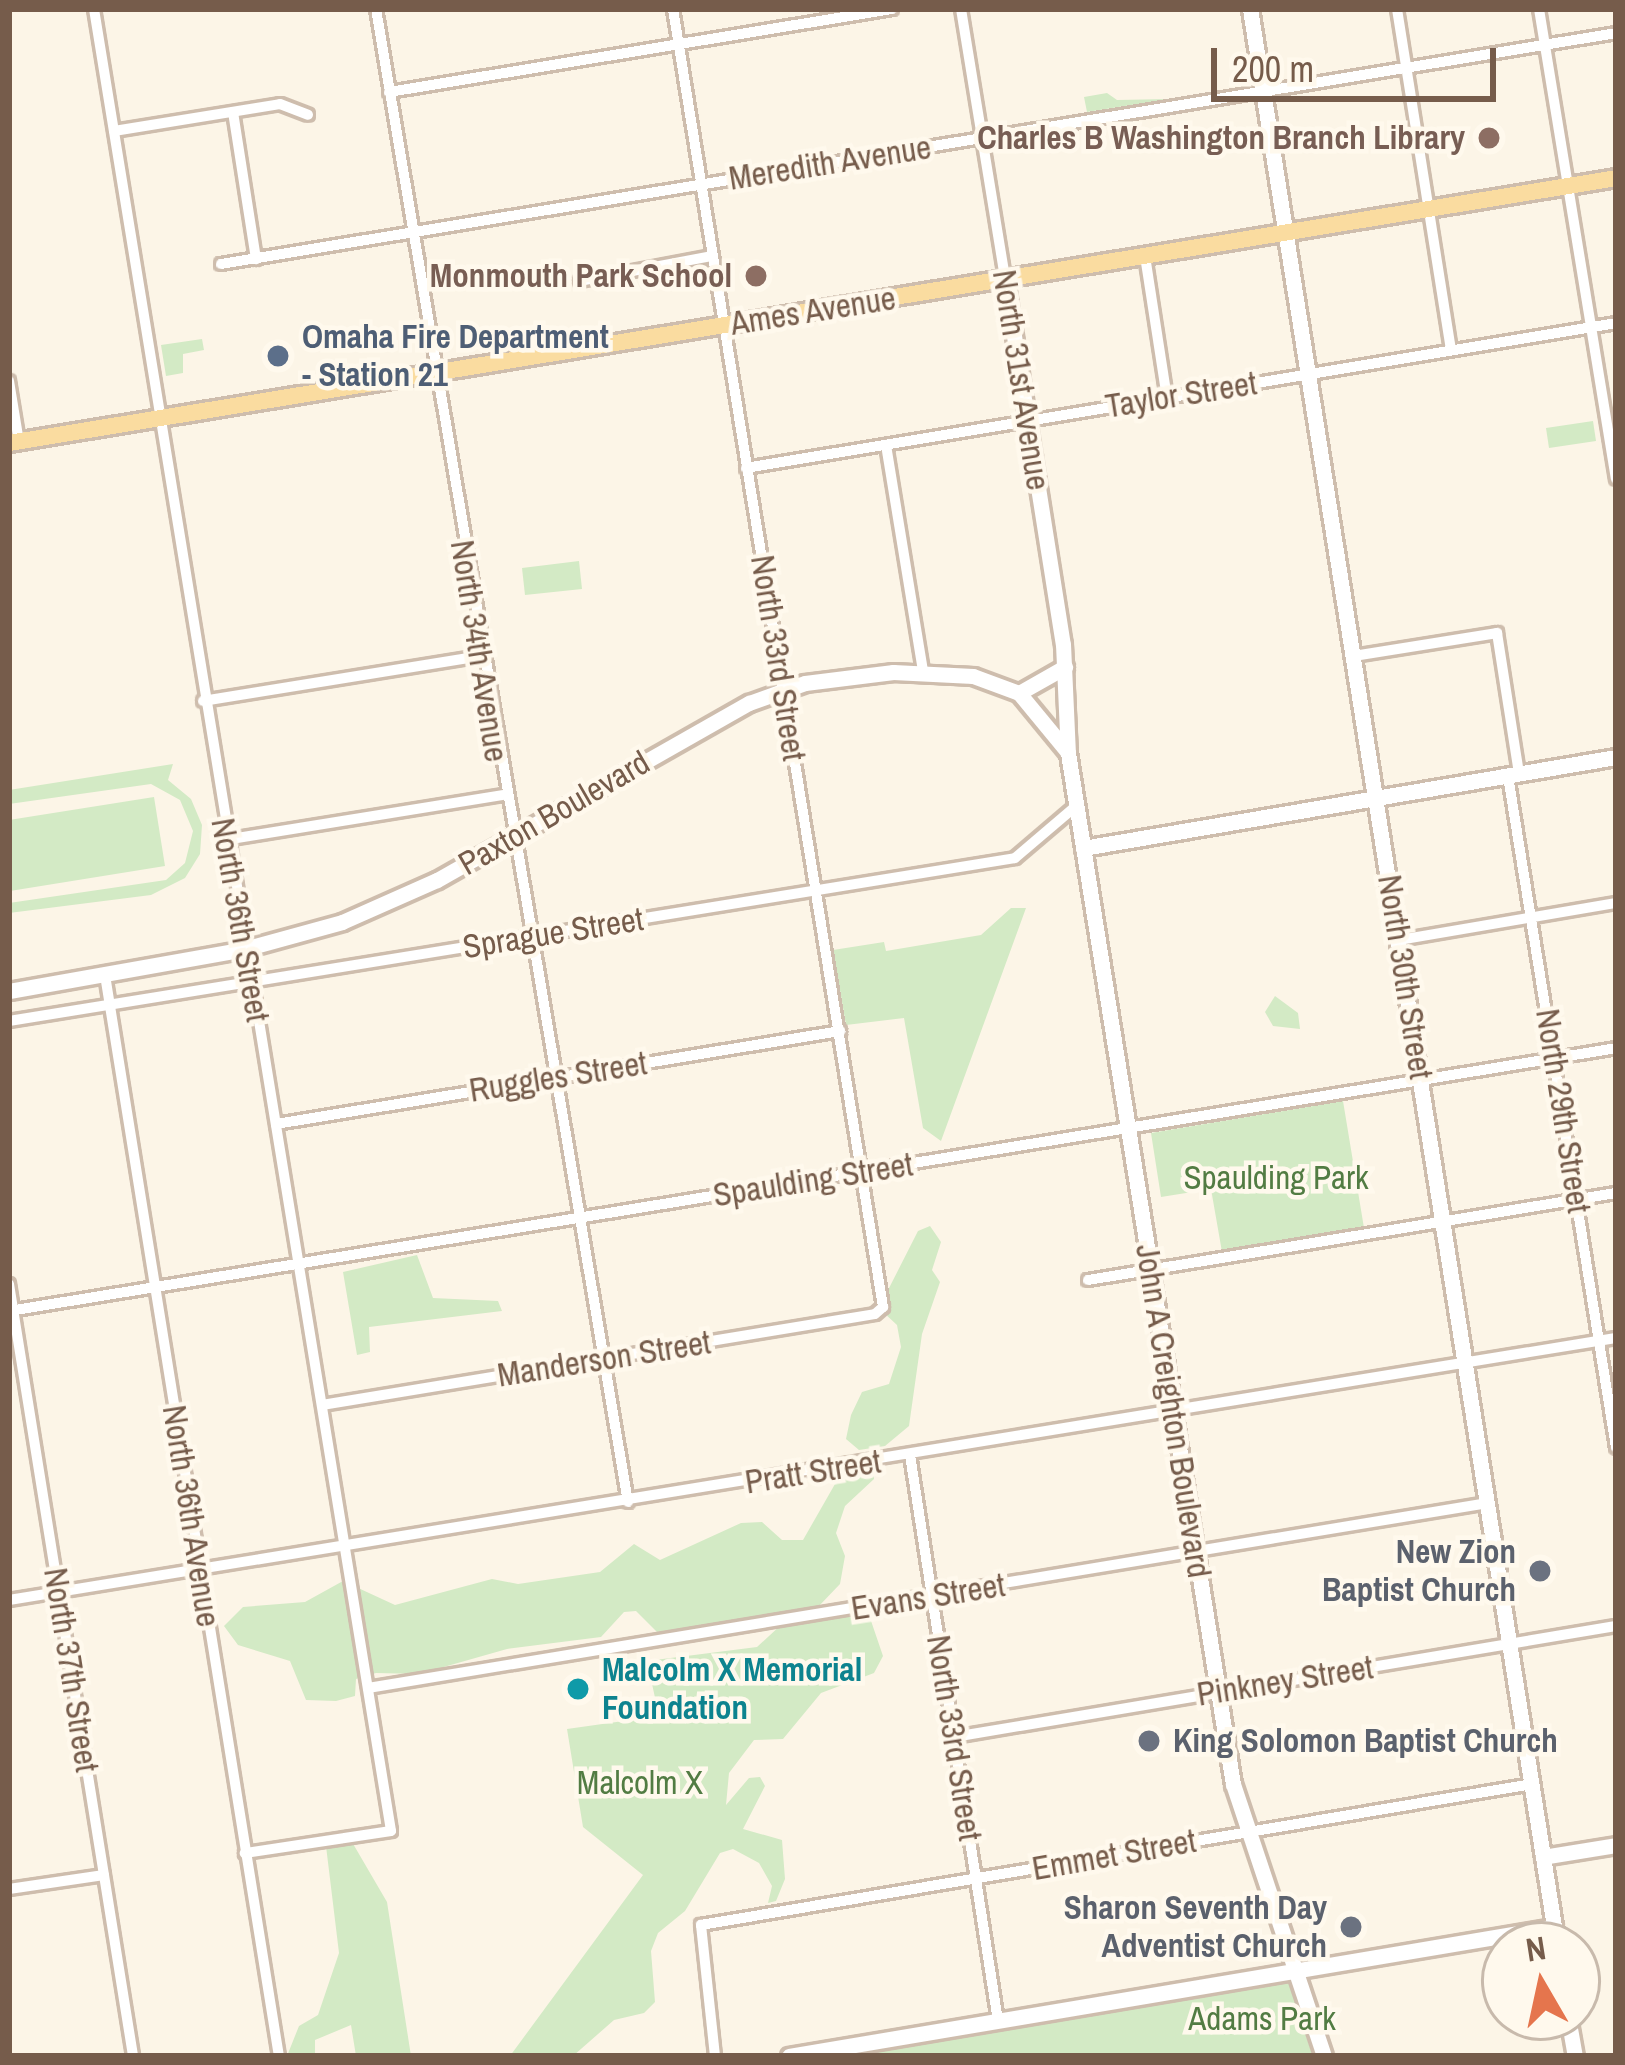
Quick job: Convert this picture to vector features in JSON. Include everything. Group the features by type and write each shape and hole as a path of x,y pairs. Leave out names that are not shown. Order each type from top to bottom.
{"main road":[{"name":"Ames Avenue","path":"14,442 1616,178"}],"street":[{"name":"North 36th Street","path":"94,9 225,840 391,1831 245,1853"},
{"name":"North 34th Avenue","path":"376,9 502,795 560,1077 628,1502"},
{"name":"North 33rd Street","path":"673,9 883,1307"},
{"path":"389,92 892,9"},
{"name":"North 31st Avenue","path":"961,9 1065,667 1068,753"},
{"name":"North 30th Street","path":"1250,9 1553,1921"},
{"path":"1397,9 1451,350"},
{"path":"1539,9 1616,479"},
{"name":"Meredith Avenue","path":"221,264 1616,33"},
{"path":"114,131 280,104 308,115"},
{"path":"232,112 256,259"},
{"path":"580,281 712,256"},
{"path":"1144,256 1167,398"},
{"name":"Taylor Street","path":"746,468 1616,323"},
{"path":"9,381 14,442"},
{"path":"886,445 923,670"},
{"name":"North 29th Street","path":"1354,656 1497,633 1531,918 1616,1447"},
{"path":"203,701 479,656"},
{"path":"1065,667 1019,693 1068,753"},
{"name":"Paxton Boulevard","path":"9,991 244,949 375,909 782,689 923,670 973,676 1019,693"},
{"name":"John A Creighton Boulevard","path":"1068,753 1219,1693 1246,1833 1284,1921 1295,1972 1324,2056"},
{"path":"1083,848 1616,758"},
{"path":"225,840 502,795"},
{"name":"Sprague Street","path":"9,1021 1015,858 1076,806"},
{"path":"1399,940 1616,904"},
{"name":"North 36th Avenue","path":"105,975 279,2056"},
{"name":"Ruggles Street","path":"276,1124 840,1031"},
{"name":"Spaulding Street","path":"11,1311 1616,1048"},
{"path":"1088,1280 1616,1193"},
{"name":"North 37th Street","path":"9,1284 134,2056"},
{"name":"Manderson Street","path":"322,1406 883,1307"},
{"name":"Pratt Street","path":"9,1600 346,1549 1616,1338"},
{"name":"North 33rd Street","path":"910,1455 998,2021"},
{"name":"Evans Street","path":"368,1688 1488,1503"},
{"name":"Pinkney Street","path":"954,1737 1616,1626"},
{"name":"Emmet Street","path":"715,2056 697,1928 1532,1784"},
{"path":"1543,1857 1616,1845"},
{"path":"9,1889 104,1875"},
{"path":"789,2056 1295,1972 1481,1946"}],"green space":[{"path":"1107,93 1117,100 1170,99 1087,112 1084,97"},
{"path":"202,339 204,350 183,354 183,373 166,376 161,345"},
{"path":"1593,421 1596,441 1549,448 1546,428"},
{"path":"579,561 582,589 525,595 522,568"},
{"path":"173,764 168,780 191,799 202,825 200,854 185,878 151,895 9,913 9,903 166,880 185,863 193,831 180,800 151,784 9,804 9,790"},
{"path":"154,797 165,866 10,891 9,820"},
{"path":"1011,908 1026,908 941,1141 923,1128 904,1018 846,1025 833,950 884,942 886,951 981,935"},
{"path":"1275,996 1298,1013 1300,1029 1273,1026 1265,1012"},
{"name":"Spaulding Park","path":"1343,1101 1364,1228 1222,1252 1211,1189 1161,1197 1151,1133"},
{"path":"930,1226 941,1242 932,1270 940,1282 922,1334 909,1426 885,1446 859,1450 846,1439 851,1415 862,1392 889,1384 901,1347 897,1325 883,1312 884,1298 918,1231"},
{"path":"417,1255 433,1298 498,1301 502,1311 369,1327 370,1352 357,1355 343,1272"},
{"path":"873,1467 874,1479 845,1506 836,1533 845,1556 840,1584 818,1607 657,1632 636,1611 624,1612 601,1637 507,1649 419,1674 376,1673 356,1679 355,1696 336,1701 306,1700 290,1661 238,1645 224,1626 243,1607 305,1602 343,1581 395,1605 492,1579 518,1584 600,1572 634,1544 660,1560 741,1523 762,1522 782,1540 803,1540 839,1477"},
{"name":"Malcolm X","path":"868,1612 883,1656 874,1673 821,1693 783,1739 754,1740 729,1773 726,1805 749,1778 760,1777 765,1786 743,1829 782,1840 785,1879 776,1901 768,1903 772,1886 759,1863 733,1849 720,1853 685,1911 658,1933 651,1951 655,2002 644,2013 614,2020 573,2056 510,2056 643,1875 583,1827 567,1729 659,1716 647,1661 757,1647 782,1624"},
{"path":"352,1842 387,1902 411,2056 356,2056 351,2025 315,2040 315,2056 287,2056 299,2026 318,2015 339,1953 326,1846"},
{"name":"Adams Park","path":"1287,1979 1319,2056 818,2056"}],"place":[{"name":"Charles B Washington Branch Library","path":"1489,138"},
{"name":"Monmouth Park School","path":"756,276"},
{"name":"Omaha Fire Department - Station 21","path":"278,356"},
{"name":"New Zion Baptist Church","path":"1540,1571"},
{"name":"Malcolm X Memorial Foundation","path":"578,1689"},
{"name":"King Solomon Baptist Church","path":"1149,1741"},
{"name":"Sharon Seventh Day Adventist Church","path":"1351,1927"}]}
